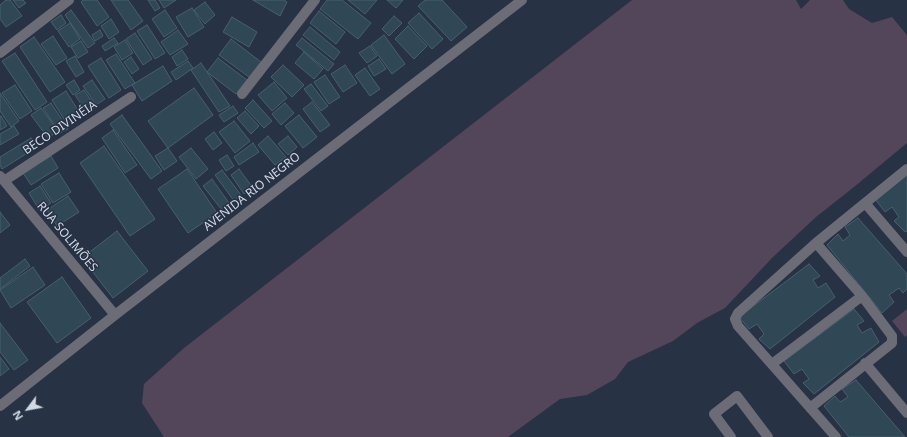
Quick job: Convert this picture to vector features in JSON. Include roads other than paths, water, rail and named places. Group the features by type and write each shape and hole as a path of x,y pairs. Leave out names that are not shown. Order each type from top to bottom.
{"street":[{"path":"0,53 69,0"},
{"path":"242,94 314,0"},
{"name":"AVENIDA RIO NEGRO","path":"0,406 115,314 522,0"},
{"name":"BECO DIVINÉIA","path":"2,179 131,97"},
{"path":"836,437 738,326 735,319 738,312 816,243 907,169"},
{"name":"RUA SOLIMÕES","path":"2,179 115,314"},
{"path":"865,203 905,246"},
{"path":"810,408 864,363 892,343 892,336 862,296 816,243"},
{"path":"772,364 862,296"},
{"path":"864,363 907,413"},
{"path":"731,437 714,414 737,396 768,437"}]}
